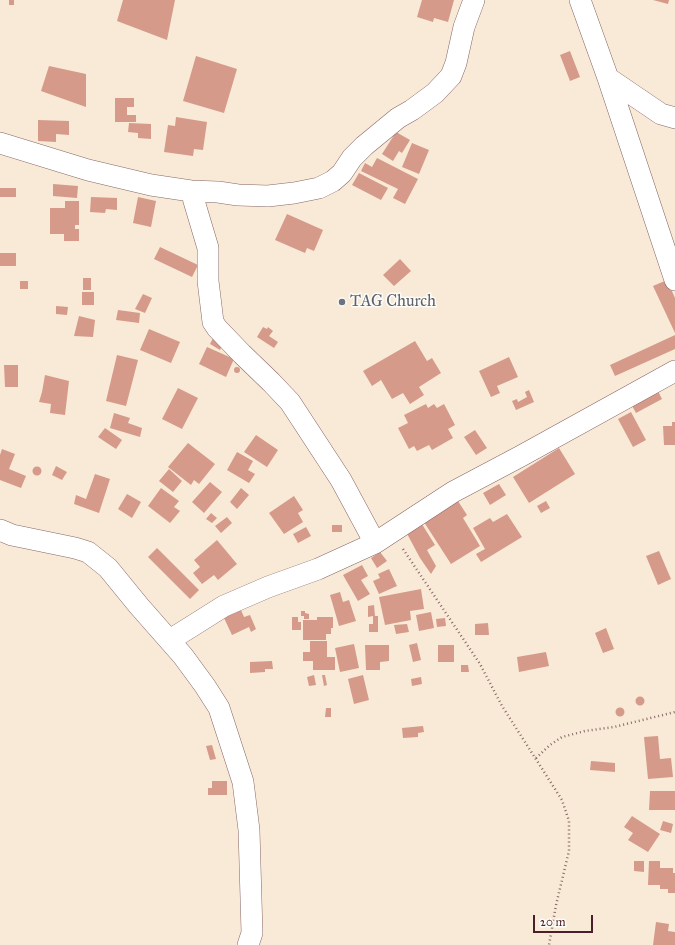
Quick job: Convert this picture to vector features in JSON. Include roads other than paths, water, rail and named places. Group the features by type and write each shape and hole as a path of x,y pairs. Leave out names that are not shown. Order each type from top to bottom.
{"street":[{"path":"0,143 88,170 150,185 191,191 268,196 320,188 342,173 352,158 364,146 398,118 412,110 435,93 451,76 456,63 464,27 474,0"},
{"path":"580,0 608,78 675,280"},
{"path":"608,78 661,114 675,118"},
{"path":"191,191 208,248 208,281 213,322 242,354 290,402 381,539"},
{"path":"170,640 224,606 268,587 324,566 381,539 453,492 675,371"},
{"path":"0,530 12,535 88,552 108,568 139,606 170,640 205,686 219,708 243,782 250,830 252,933 248,945"}],"place":[{"name":"TAG Church","path":"342,302"}]}
